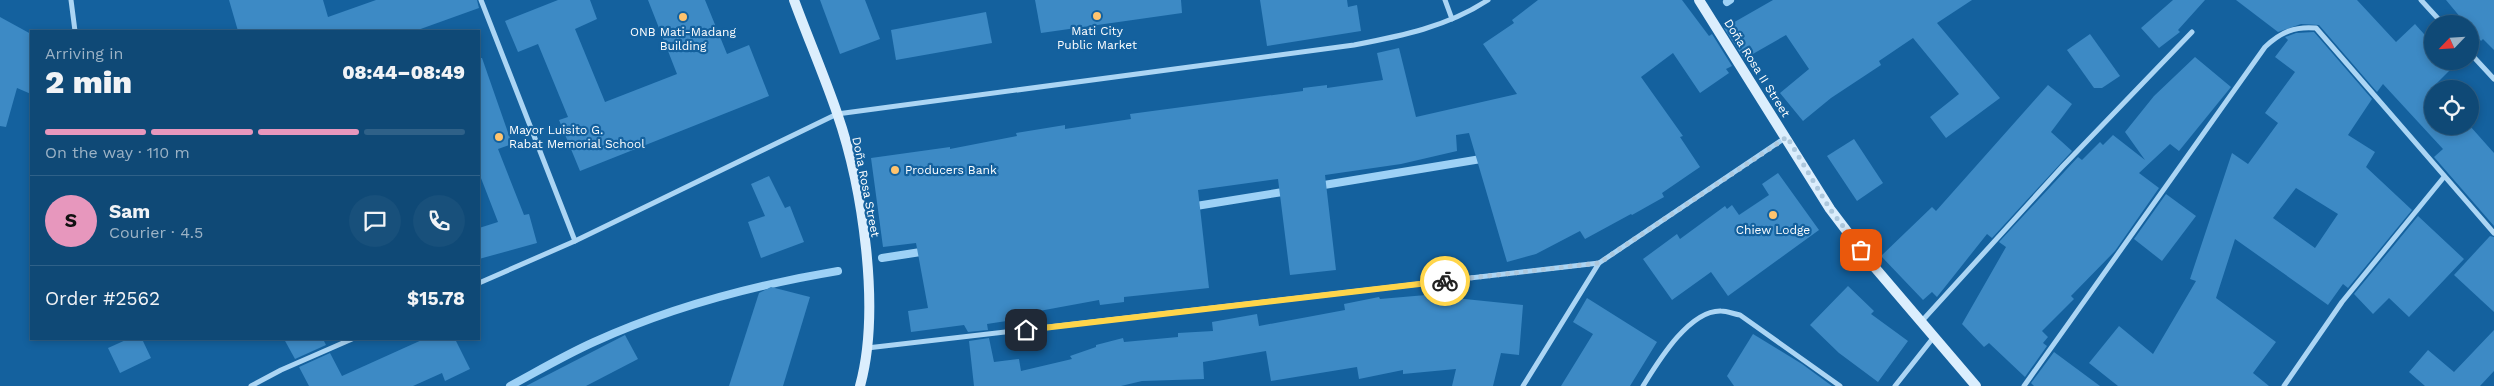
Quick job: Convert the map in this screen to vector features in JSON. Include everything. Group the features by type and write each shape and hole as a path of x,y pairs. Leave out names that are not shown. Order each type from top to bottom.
{"main road":[{"name":"Doña Rosa Street","path":"794,0 837,114 854,184 867,264 869,297 867,348 860,386"},
{"name":"Doña Rosa II Street","path":"1699,0 1745,76 1787,137 1830,209 1933,338 1976,386"}],"street":[{"path":"71,0 75,30"},
{"path":"481,0 575,241"},
{"path":"1446,0 1452,19"},
{"path":"480,283 575,241 837,114 1354,45 1417,32 1452,19 1488,0"},
{"path":"2421,0 2435,15"},
{"path":"2024,386 2265,46 2277,36 2301,26 2316,28 2494,233"},
{"path":"1921,323 2063,166 2192,32"},
{"path":"2479,63 2494,79"},
{"path":"1523,386 1599,263 1787,137"},
{"path":"2284,386 2342,302 2444,177"},
{"path":"867,348 1599,263"},
{"path":"1643,386 1671,345 1689,326 1706,314 1721,311 1740,315 1840,386"},
{"path":"1895,386 1933,338"},
{"path":"251,386 350,340"}],"building":[{"path":"229,0 323,0 328,17 376,0 477,0 479,8 418,30 238,30"},
{"path":"558,0 590,0 597,19 575,29 605,102 677,74 648,0 705,0 727,54 749,45 769,96 580,171 559,120 568,117 538,44 518,52 505,21"},
{"path":"820,0 865,0 880,39 840,54"},
{"name":"Mati City Public Market","path":"1035,0 1181,0 1182,13 1041,33"},
{"path":"1260,0 1347,0 1348,7 1357,5 1361,31 1267,46"},
{"path":"1538,0 1682,0 1709,36 1712,34 1732,66 1726,69 1729,73 1700,93 1673,53 1641,77 1683,136 1680,137 1700,167 1662,193 1664,197 1632,215 1585,239 1580,231 1536,254 1507,262 1469,133 1456,135 1457,151 1401,164 1325,175 1336,270 1290,275 1278,179 1198,190 1209,288 1124,297 1124,302 1100,305 1099,300 1012,316 1013,320 987,324 988,330 968,332 964,325 911,332 908,311 928,308 916,243 883,247 871,158 950,147 950,149 1017,136 1016,133 1065,125 1065,129 1131,119 1130,114 1303,91 1303,88 1327,85 1327,88 1383,80 1377,53 1399,48 1416,117 1517,94 1483,44 1514,23 1512,20"},
{"path":"1773,0 1972,0 1937,23 2000,98 1946,138 1930,117 1959,94 1913,38 1879,61 1881,65 1831,98 1803,121 1780,93 1809,69 1786,35 1744,59 1724,28"},
{"path":"2173,0 2205,0 2178,30 2180,32 2159,48 2141,28"},
{"path":"2236,0 2357,0 2396,42 2415,24 2424,34 2424,70 2450,70 2440,80 2424,80 2424,128 2383,84 2377,92 2319,25 2301,24 2278,32"},
{"path":"2446,0 2494,0 2494,50 2483,39 2481,41 2479,39 2479,15 2458,15"},
{"path":"986,12 992,43 896,60 891,30"},
{"path":"0,17 30,33 30,94 17,88 6,127 0,126"},
{"path":"2314,32 2372,99 2348,135 2375,152 2366,167 2412,210 2348,288 2343,284 2328,305 2235,239 2216,298 2276,342 2253,373 2269,386 2118,386 2089,363 2119,326 2153,354 2196,281 2190,279 2232,153 2248,164 2278,123 2265,113 2295,72 2275,57 2288,40 2285,37 2296,33","holes":["2296,188 2338,214 2315,248 2273,218"]},
{"path":"2090,34 2120,76 2102,88 2094,88 2067,50"},
{"path":"2195,57 2231,87 2179,151 2170,144 2139,173 2159,188 2115,251 2071,296 2074,299 2042,331 2048,337 2043,343 2047,346 2025,377 1989,343 1984,347 1962,324 2006,247 1999,242 2078,157 2082,160 2100,142 2103,145 2113,135 2145,160 2125,132 2154,96"},
{"path":"480,58 482,58 512,144 498,149 524,215 529,214 537,243 480,259 480,228 498,222 480,176"},
{"path":"2048,85 2072,104 2051,132 2072,151 1992,238 1987,234 1937,297 1932,292 1923,300 1881,256 1932,207 1936,211"},
{"path":"2430,135 2478,135 2494,153 2494,226 2434,157 2443,149"},
{"path":"1854,139 1883,183 1857,201 1827,156"},
{"path":"1778,173 1819,230 1728,296 1711,272 1672,300 1643,259 1677,234 1680,239 1725,206 1727,209 1732,205 1739,215 1769,195 1762,184"},
{"path":"769,176 785,208 790,206 804,242 761,258 748,222 765,216 751,184"},
{"path":"2166,194 2196,216 2162,261 2134,239"},
{"path":"2418,216 2464,259 2409,317 2389,298 2373,314 2354,294"},
{"path":"2490,236 2494,237 2494,312 2454,275"},
{"path":"1848,286 1874,311 1871,314 1908,341 1878,382 1839,353 1810,325"},
{"path":"771,287 810,297 783,386 729,386 759,293"},
{"path":"1426,295 1523,305 1519,355 1501,353 1493,386 1452,386 1456,369 1403,374 1403,370 1359,379 1357,367 1271,381 1266,351 1203,362 1204,379 1142,381 1121,386 974,386 969,341 989,338 994,362 1019,359 1021,371 1072,359 1070,356 1096,347 1096,345 1123,338 1124,342 1178,337 1178,333 1213,331 1212,322 1257,314 1259,326 1345,310 1344,304 1379,297 1380,299"},
{"path":"1587,298 1657,342 1630,386 1561,386 1593,334 1573,322"},
{"path":"2494,330 2494,371 2480,386 2425,386 2409,372 2428,350 2454,372"},
{"path":"1753,334 1802,364 1832,386 1734,386 1727,376"},
{"path":"625,335 638,359 586,386 526,386"},
{"path":"126,340 142,340 151,358 120,373 108,348"},
{"path":"285,340 324,340 326,345 295,359"},
{"path":"422,340 456,340 470,369 445,381 442,373 413,386 309,386 299,367 330,353 342,376"},
{"path":"2054,352 2100,386 2034,386 2031,383"}],"waterway":[{"path":"1318,186 1487,158"},
{"path":"1190,207 1289,191"},
{"path":"882,258 927,251"},
{"path":"510,386 583,347 653,318 744,290 838,271"}],"way so far":[{"path":"1445,281 1599,263 1787,137 1830,209 1861,250"}],"place":[{"name":"Mati City Public Market","path":"1097,16"},
{"name":"ONB Mati-Madang Building","path":"683,17"},
{"name":"Mayor Luisito G. Rabat Memorial School","path":"499,137"},
{"name":"Producers Bank","path":"895,170"},
{"name":"Chiew Lodge","path":"1773,215"}],"route":[{"path":"1026,330 1445,281"}]}
